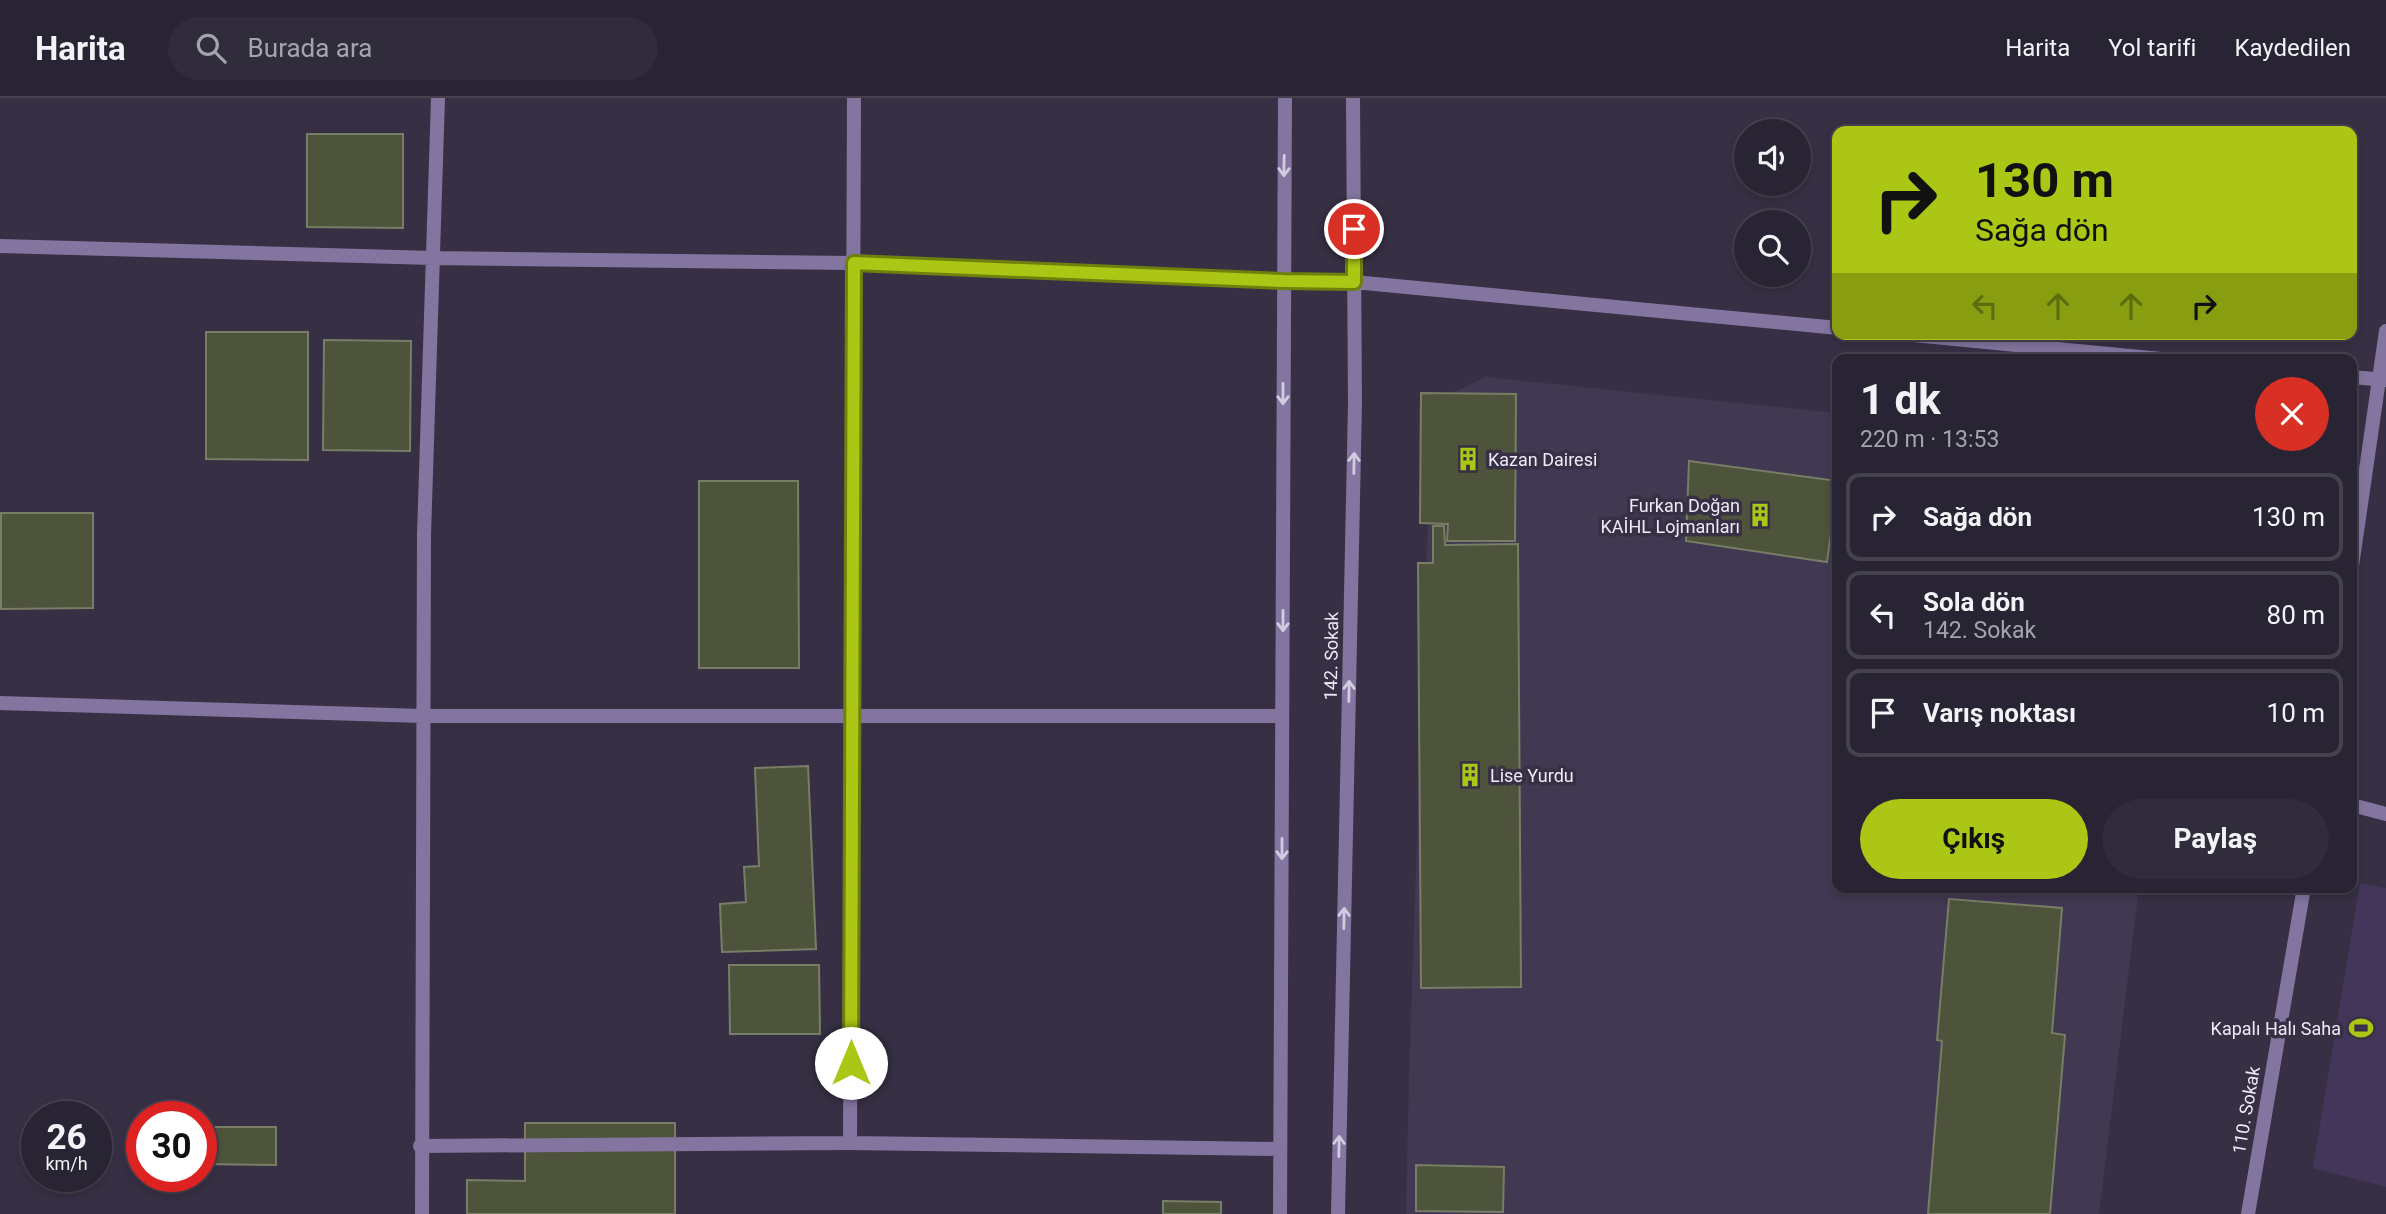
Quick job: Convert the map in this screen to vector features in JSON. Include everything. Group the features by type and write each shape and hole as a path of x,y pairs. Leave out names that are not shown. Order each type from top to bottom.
{"street":[{"path":"422,1214 424,535 438,98"},
{"path":"850,1143 855,98"},
{"path":"1280,1214 1285,98"},
{"name":"142. Sokak","path":"1338,1214 1355,417 1353,98"},
{"path":"0,246 433,258 854,263 1354,282 1832,327"},
{"path":"2357,535 2382,380 2386,331"},
{"path":"1965,340 2109,354"},
{"path":"2357,378 2382,380"},
{"path":"0,703 423,716 1282,716"},
{"path":"2357,806 2386,814"},
{"name":"110. Sokak","path":"2248,1214 2303,893"},
{"path":"421,1146 850,1143 1280,1149"}],"shaded area":[{"path":"1485,377 1832,412 1832,893 2138,893 2099,1214 1406,1214 1432,403"},
{"name":"Kapalı Halı Saha","path":"2360,883 2386,888 2386,1187 2313,1168"}],"building":[{"path":"307,134 403,134 403,228 307,227"},
{"path":"206,332 308,332 308,460 206,459"},
{"path":"324,340 411,341 410,451 323,450"},
{"name":"Kazan Dairesi","path":"1421,393 1516,394 1515,541 1447,541 1448,524 1420,523"},
{"name":"Furkan Doğan KAİHL Lojmanları","path":"1689,461 1832,480 1832,525 1827,562 1686,541"},
{"path":"699,481 798,481 799,668 699,668"},
{"path":"1,513 93,513 93,608 1,609"},
{"name":"Lise Yurdu","path":"1433,526 1444,526 1445,545 1518,544 1521,987 1421,988 1418,563 1433,563"},
{"path":"808,766 816,949 722,952 720,904 746,902 744,867 759,866 755,768"},
{"path":"1949,899 2062,908 2052,1033 2065,1035 2050,1214 1928,1214 1942,1041 1937,1040"},
{"path":"729,965 819,965 820,1034 730,1034"},
{"path":"525,1123 675,1123 675,1214 467,1214 467,1180 525,1181"},
{"path":"217,1127 276,1127 276,1165 217,1164"},
{"path":"1416,1165 1504,1167 1503,1212 1416,1211"},
{"path":"1163,1201 1221,1202 1221,1214 1163,1214"}],"place":[{"name":"Kazan Dairesi","path":"1468,459"},
{"name":"Furkan Doğan KAİHL Lojmanları","path":"1760,515"},
{"name":"Lise Yurdu","path":"1470,775"},
{"name":"Kapalı Halı Saha","path":"2361,1028"}],"route":[{"path":"851,1063 854,263 1354,282 1354,229"}]}
